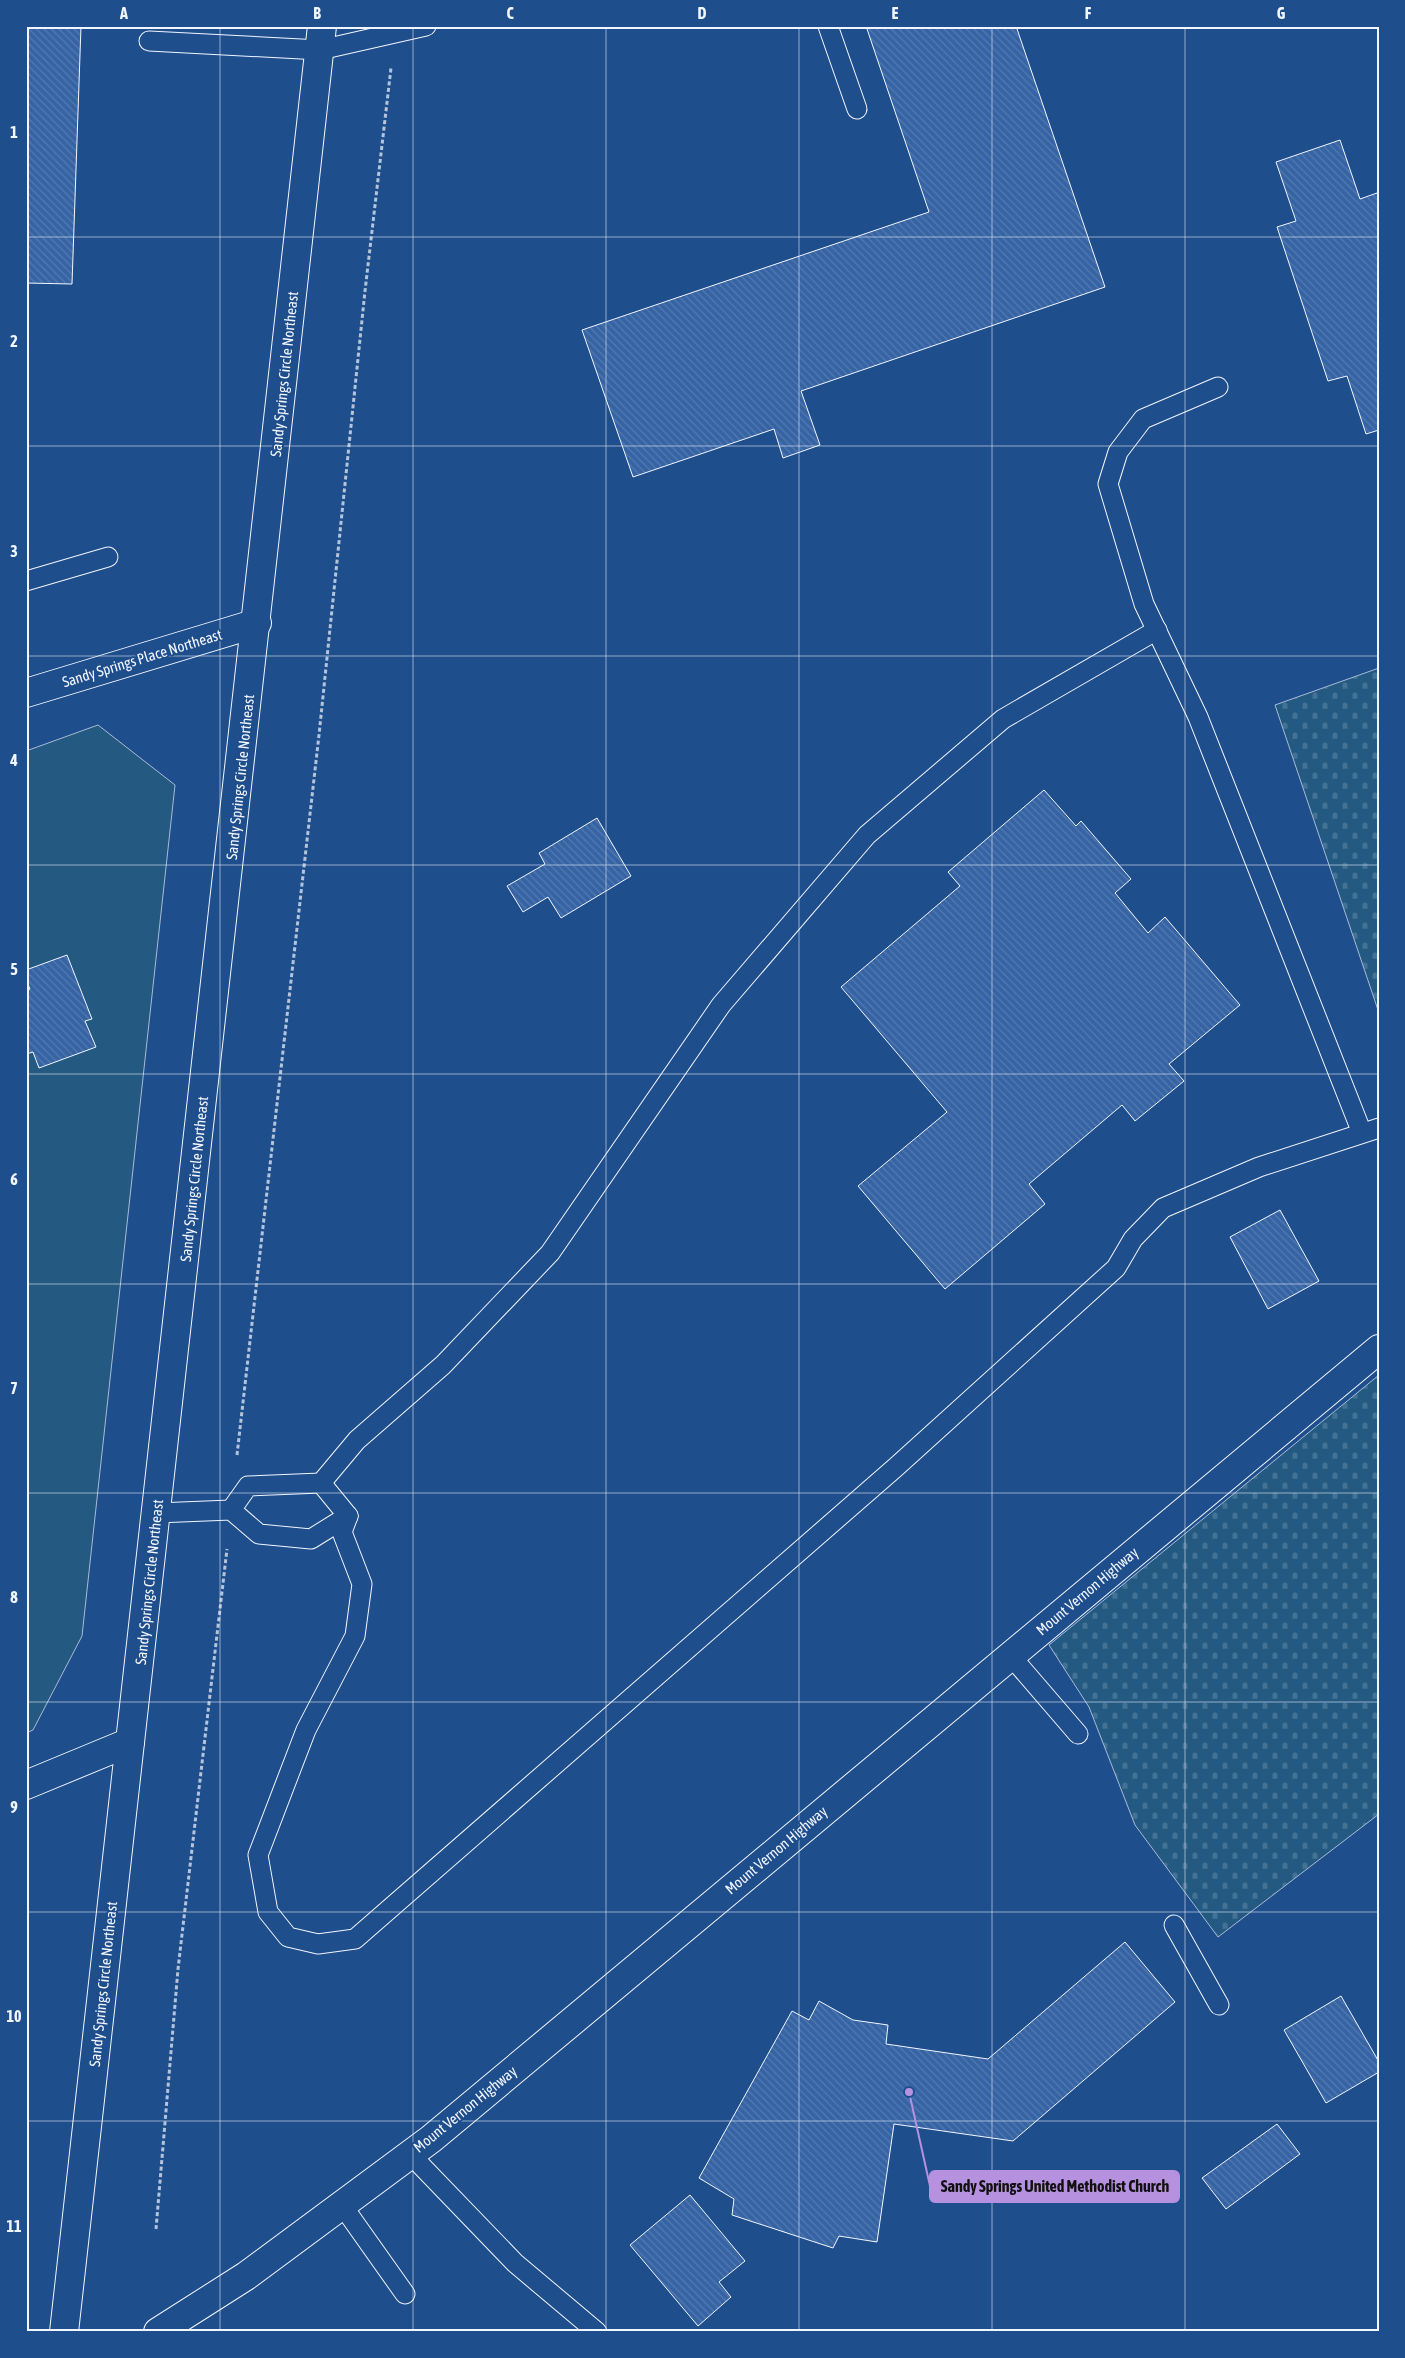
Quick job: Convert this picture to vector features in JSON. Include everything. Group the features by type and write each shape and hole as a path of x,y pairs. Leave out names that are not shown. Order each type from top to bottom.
{"street":[{"name":"Sandy Springs Circle Northeast","path":"64,2332 257,623 321,38"},
{"name":"Sandy Springs Place Northeast","path":"26,693 257,623"},
{"name":"Mount Vernon Highway","path":"158,2332 246,2276 410,2154 1379,1349"},
{"path":"26,1785 130,1742"}],"lane":[{"path":"150,41 321,38 395,33 426,26"},
{"path":"828,26 857,109"},
{"path":"348,1516 342,1532 362,1584 355,1636 306,1730 258,1855 268,1912 288,1937 318,1944 356,1939 896,1468 1109,1275 1116,1268 1133,1240 1163,1208 1259,1167 1370,1130 1198,717 1144,604 1108,484 1118,452 1143,419 1218,387"},
{"path":"26,581 108,557"},
{"path":"231,1510 248,1486 321,1483 357,1440 443,1365 550,1253 721,1005 867,835 1003,719 1157,630"},
{"path":"321,1483 348,1516"},
{"path":"156,1513 231,1510 259,1534 311,1539 348,1516"},
{"path":"1010,1655 1078,1734"},
{"path":"1174,1925 1218,2005"},
{"path":"410,2154 515,2263 597,2332"},
{"path":"342,2204 405,2294"}],"path":[{"path":"156,2229 178,1969 213,1685 255,1282 319,735 365,291 395,33"}],"green space":[{"path":"1379,668 1379,1013 1275,705"},
{"path":"98,725 175,785 82,1636 33,1730 26,1733 26,751"},
{"path":"1379,1375 1379,1814 1218,1937 1135,1825 1089,1707 1049,1645"}],"building":[{"path":"26,26 81,26 72,284 26,283"},
{"path":"866,26 1016,26 1105,287 801,391 820,445 783,458 774,429 633,477 582,330 929,212"},
{"path":"1340,140 1360,199 1377,193 1379,200 1379,430 1366,434 1347,376 1328,381 1277,227 1296,221 1276,162"},
{"path":"1044,790 1076,826 1081,821 1131,879 1115,893 1148,933 1165,917 1240,1005 1169,1064 1184,1081 1135,1121 1122,1105 1029,1184 1045,1204 945,1289 858,1186 947,1112 841,987 960,886 948,872"},
{"path":"597,818 631,876 561,918 548,897 523,912 507,886 545,864 539,853"},
{"path":"67,955 92,1019 85,1021 96,1047 39,1068 33,1052 26,1054 26,991 30,989 26,980 26,970"},
{"path":"1280,1210 1319,1281 1268,1309 1230,1237"},
{"path":"1125,1942 1175,2002 1013,2141 894,2124 877,2242 839,2236 833,2248 732,2215 734,2199 699,2178 792,2011 809,2020 819,2001 853,2020 888,2025 886,2044 988,2059"},
{"path":"1341,1996 1379,2062 1379,2072 1326,2103 1284,2030"},
{"path":"1277,2124 1300,2154 1226,2209 1202,2178"},
{"path":"690,2195 745,2261 719,2282 731,2297 698,2326 630,2245"}],"place":[{"name":"Sandy Springs United Methodist Church","path":"909,2092"}]}
